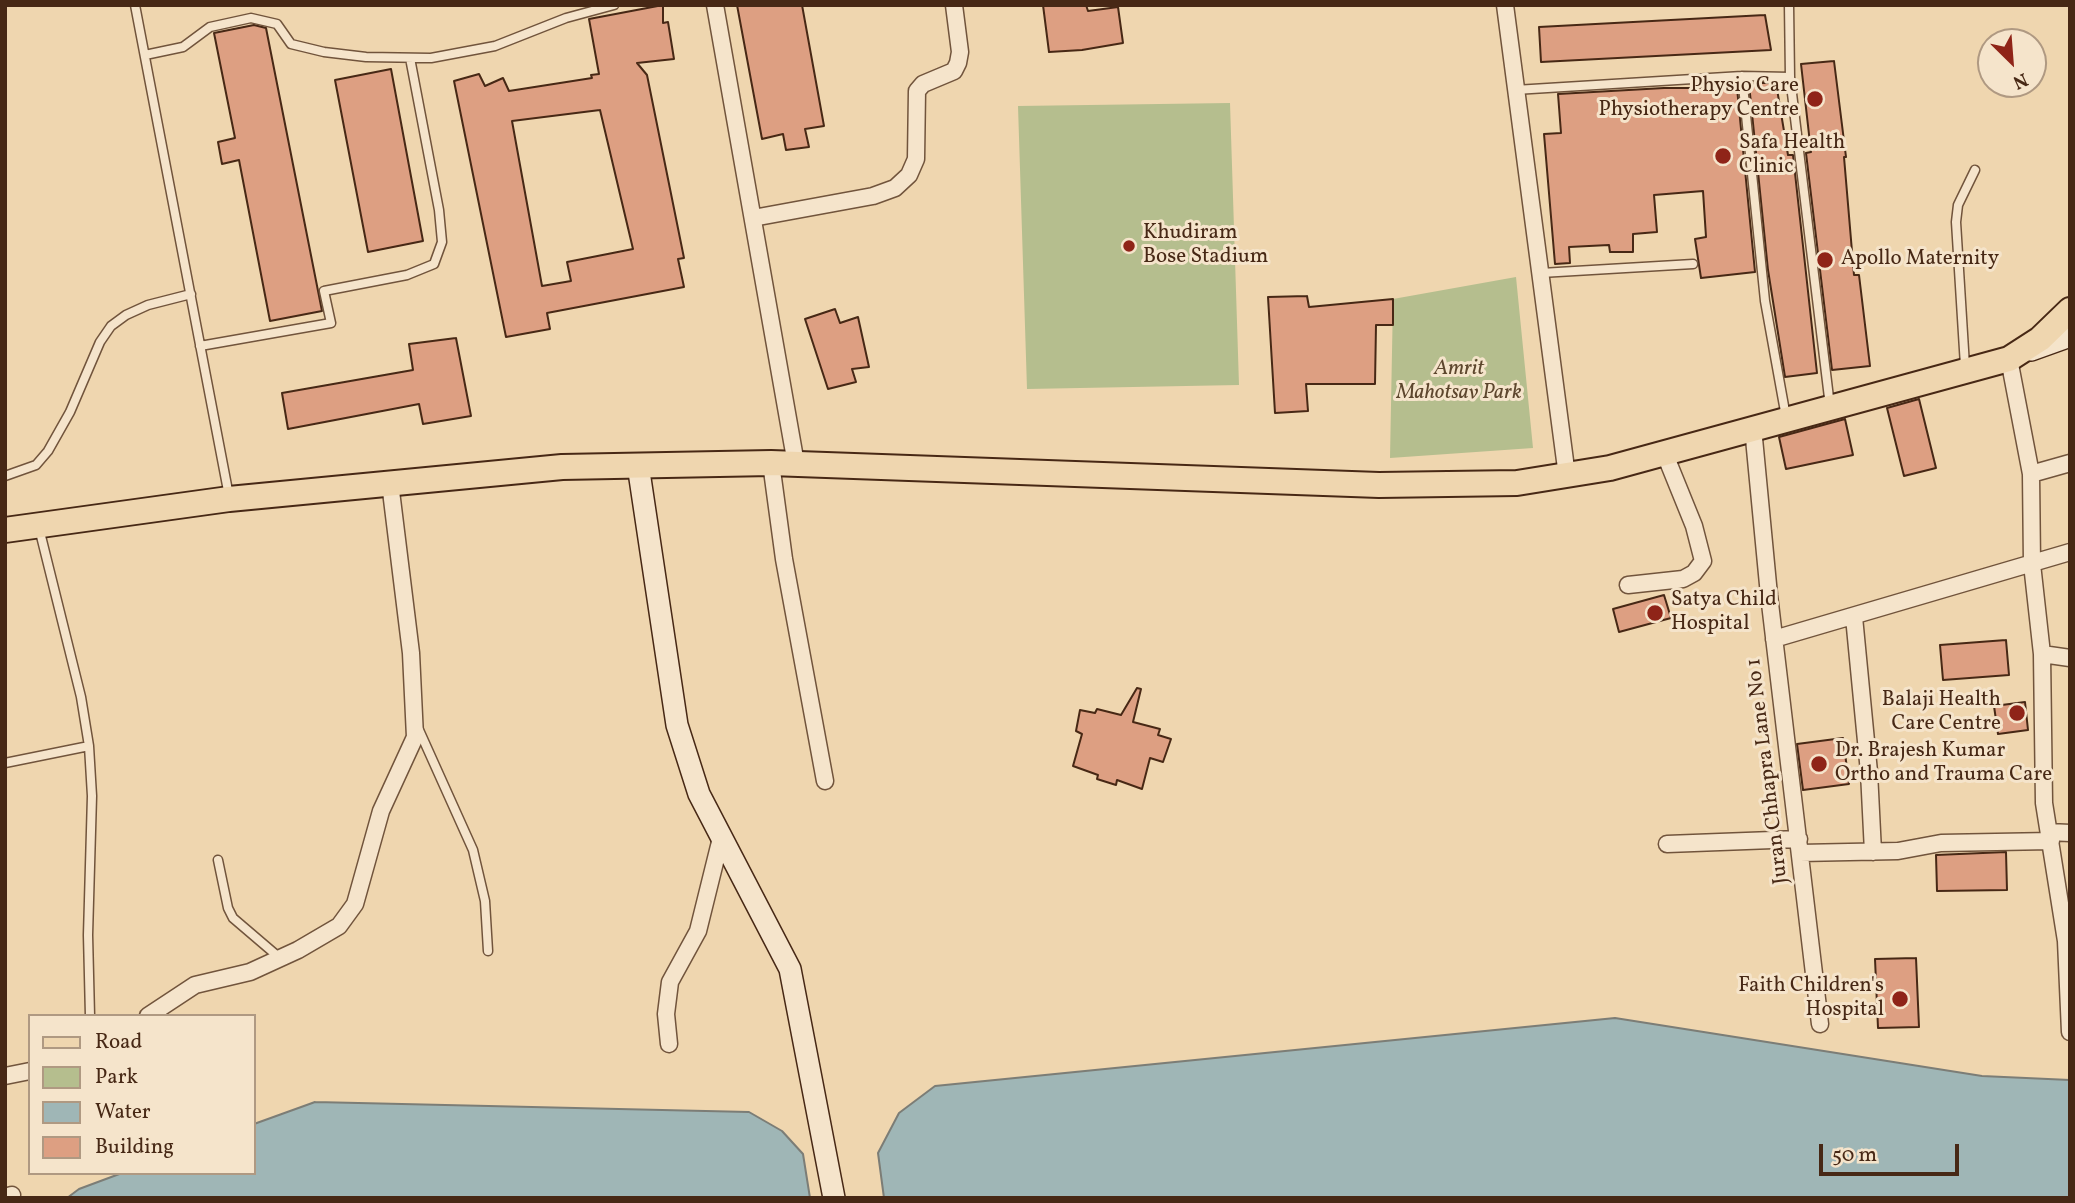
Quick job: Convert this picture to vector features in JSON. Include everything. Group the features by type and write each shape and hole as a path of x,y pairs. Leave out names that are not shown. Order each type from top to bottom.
{"main road":[{"path":"5,530 229,499 562,467 771,463 1379,485 1517,484 1567,476 1664,452 2010,359 2040,339 2070,310"}],"street":[{"path":"715,5 796,464"},
{"path":"753,218 873,195 895,188 909,175 916,159 917,91 923,84 954,71 958,64 960,52 954,5"},
{"path":"1505,5 1567,476"},
{"path":"2070,336 2010,359 2031,474 2032,564 2042,654 2044,803 2068,941 2070,1032"},
{"name":"Juran Chhapra Lane No 1","path":"1753,428 1774,639 1819,1024"},
{"path":"1628,585 1683,579 1694,573 1703,561 1694,526 1664,452"},
{"path":"771,463 784,559 825,781"},
{"path":"2031,474 2070,463"},
{"path":"638,465 677,726 699,794 790,969 834,1198"},
{"path":"151,1014 195,985 250,972 281,959 327,934 348,917 363,880 381,811 411,750 416,724 411,653 390,483"},
{"path":"1774,639 2070,552"},
{"path":"1854,617 1869,772 1873,852"},
{"path":"2042,654 2070,658"},
{"path":"1667,844 1799,846 1873,852 1898,851 1941,843 2070,833"},
{"path":"669,1044 667,1014 670,982 698,931 721,838"},
{"path":"5,1076 28,1072"}],"lane":[{"path":"135,5 229,499"},
{"path":"145,55 183,47 211,27 251,19 277,24 291,44 324,52 410,58 467,53 614,5"},
{"path":"1789,5 1790,78 1830,407"},
{"path":"201,346 331,323 324,291 407,275 434,264 442,242 439,210 410,58"},
{"path":"1515,90 1742,76 1790,78"},
{"path":"1742,76 1765,301 1786,419"},
{"path":"1965,369 1956,222 1958,205 1975,170"},
{"path":"1541,273 1693,264"},
{"path":"5,476 36,464 48,451 70,412 100,342 111,326 126,315 148,306 191,294"},
{"path":"39,525 80,696 89,746 92,796 88,935 90,1014"},
{"path":"416,724 473,850 485,901 488,951"},
{"path":"5,763 89,746"},
{"path":"218,860 228,908 233,918 281,959"}],"green space":[{"name":"Khudiram Bose Stadium","path":"1230,103 1239,385 1027,389 1018,106"},
{"name":"Amrit Mahotsav Park","path":"1516,277 1533,448 1390,458 1393,299"}],"water":[{"path":"1615,1018 1982,1076 2070,1080 2070,1198 884,1198 878,1153 899,1113 935,1086"},
{"path":"315,1102 749,1112 782,1131 803,1154 810,1198 67,1198 79,1189 117,1175 256,1175 256,1123"}],"building":[{"path":"663,5 663,23 668,22 674,59 637,63 647,75 684,258 678,259 684,287 547,313 550,329 506,337 454,81 479,74 485,86 503,78 509,91 592,78 591,75 599,74 589,19","holes":["600,110 633,249 567,262 571,281 542,286 512,121"]},
{"path":"737,5 802,5 824,126 805,129 809,147 786,150 783,134 762,139"},
{"path":"1043,5 1086,5 1088,11 1118,7 1123,43 1049,52"},
{"path":"1765,15 1771,50 1541,62 1539,27"},
{"path":"254,25 266,28 322,311 270,321 239,160 222,164 218,142 235,138 214,33"},
{"path":"1834,61 1846,157 1854,275 1859,275 1870,366 1832,370 1806,153 1811,152 1801,64"},
{"path":"391,69 423,241 368,252 335,80"},
{"path":"1776,83 1788,155 1793,155 1817,373 1785,377 1768,270 1749,84"},
{"path":"1664,88 1737,88 1755,272 1701,278 1695,239 1706,237 1703,191 1654,195 1657,232 1633,234 1633,252 1610,252 1609,245 1569,247 1570,263 1555,264 1544,134 1561,133 1558,94"},
{"path":"1307,296 1309,307 1393,299 1393,325 1376,325 1375,384 1306,384 1308,411 1275,413 1268,297"},
{"path":"835,309 840,323 858,317 869,367 852,369 856,382 828,389 805,319"},
{"path":"456,338 471,416 423,424 419,404 288,429 282,393 413,370 409,344"},
{"path":"1919,399 1936,468 1904,476 1887,408"},
{"path":"1845,419 1853,455 1786,469 1779,437"},
{"path":"1664,595 1671,618 1619,632 1613,609"},
{"path":"2006,640 2009,675 1943,680 1940,645"},
{"path":"1137,688 1141,689 1133,722 1160,729 1158,735 1171,739 1163,762 1150,758 1142,789 1117,780 1116,785 1097,779 1098,775 1073,766 1082,734 1076,731 1080,710 1095,713 1097,709 1121,715"},
{"path":"2025,702 2028,730 1998,734 1994,706"},
{"path":"1843,738 1849,784 1803,790 1797,744"},
{"path":"2006,852 2007,890 1937,891 1936,855"},
{"path":"1916,958 1919,1027 1878,1028 1875,959"}],"place":[{"name":"Physio Care Physiotherapy Centre","path":"1815,99"},
{"name":"Safa Health Clinic","path":"1723,156"},
{"name":"Khudiram Bose Stadium","path":"1129,246"},
{"name":"Apollo Maternity","path":"1825,260"},
{"name":"Satya Child Hospital","path":"1655,613"},
{"name":"Balaji Health Care Centre","path":"2017,713"},
{"name":"Dr. Brajesh Kumar Ortho and Trauma Care","path":"1819,764"},
{"name":"Faith Children's Hospital","path":"1900,999"}]}
